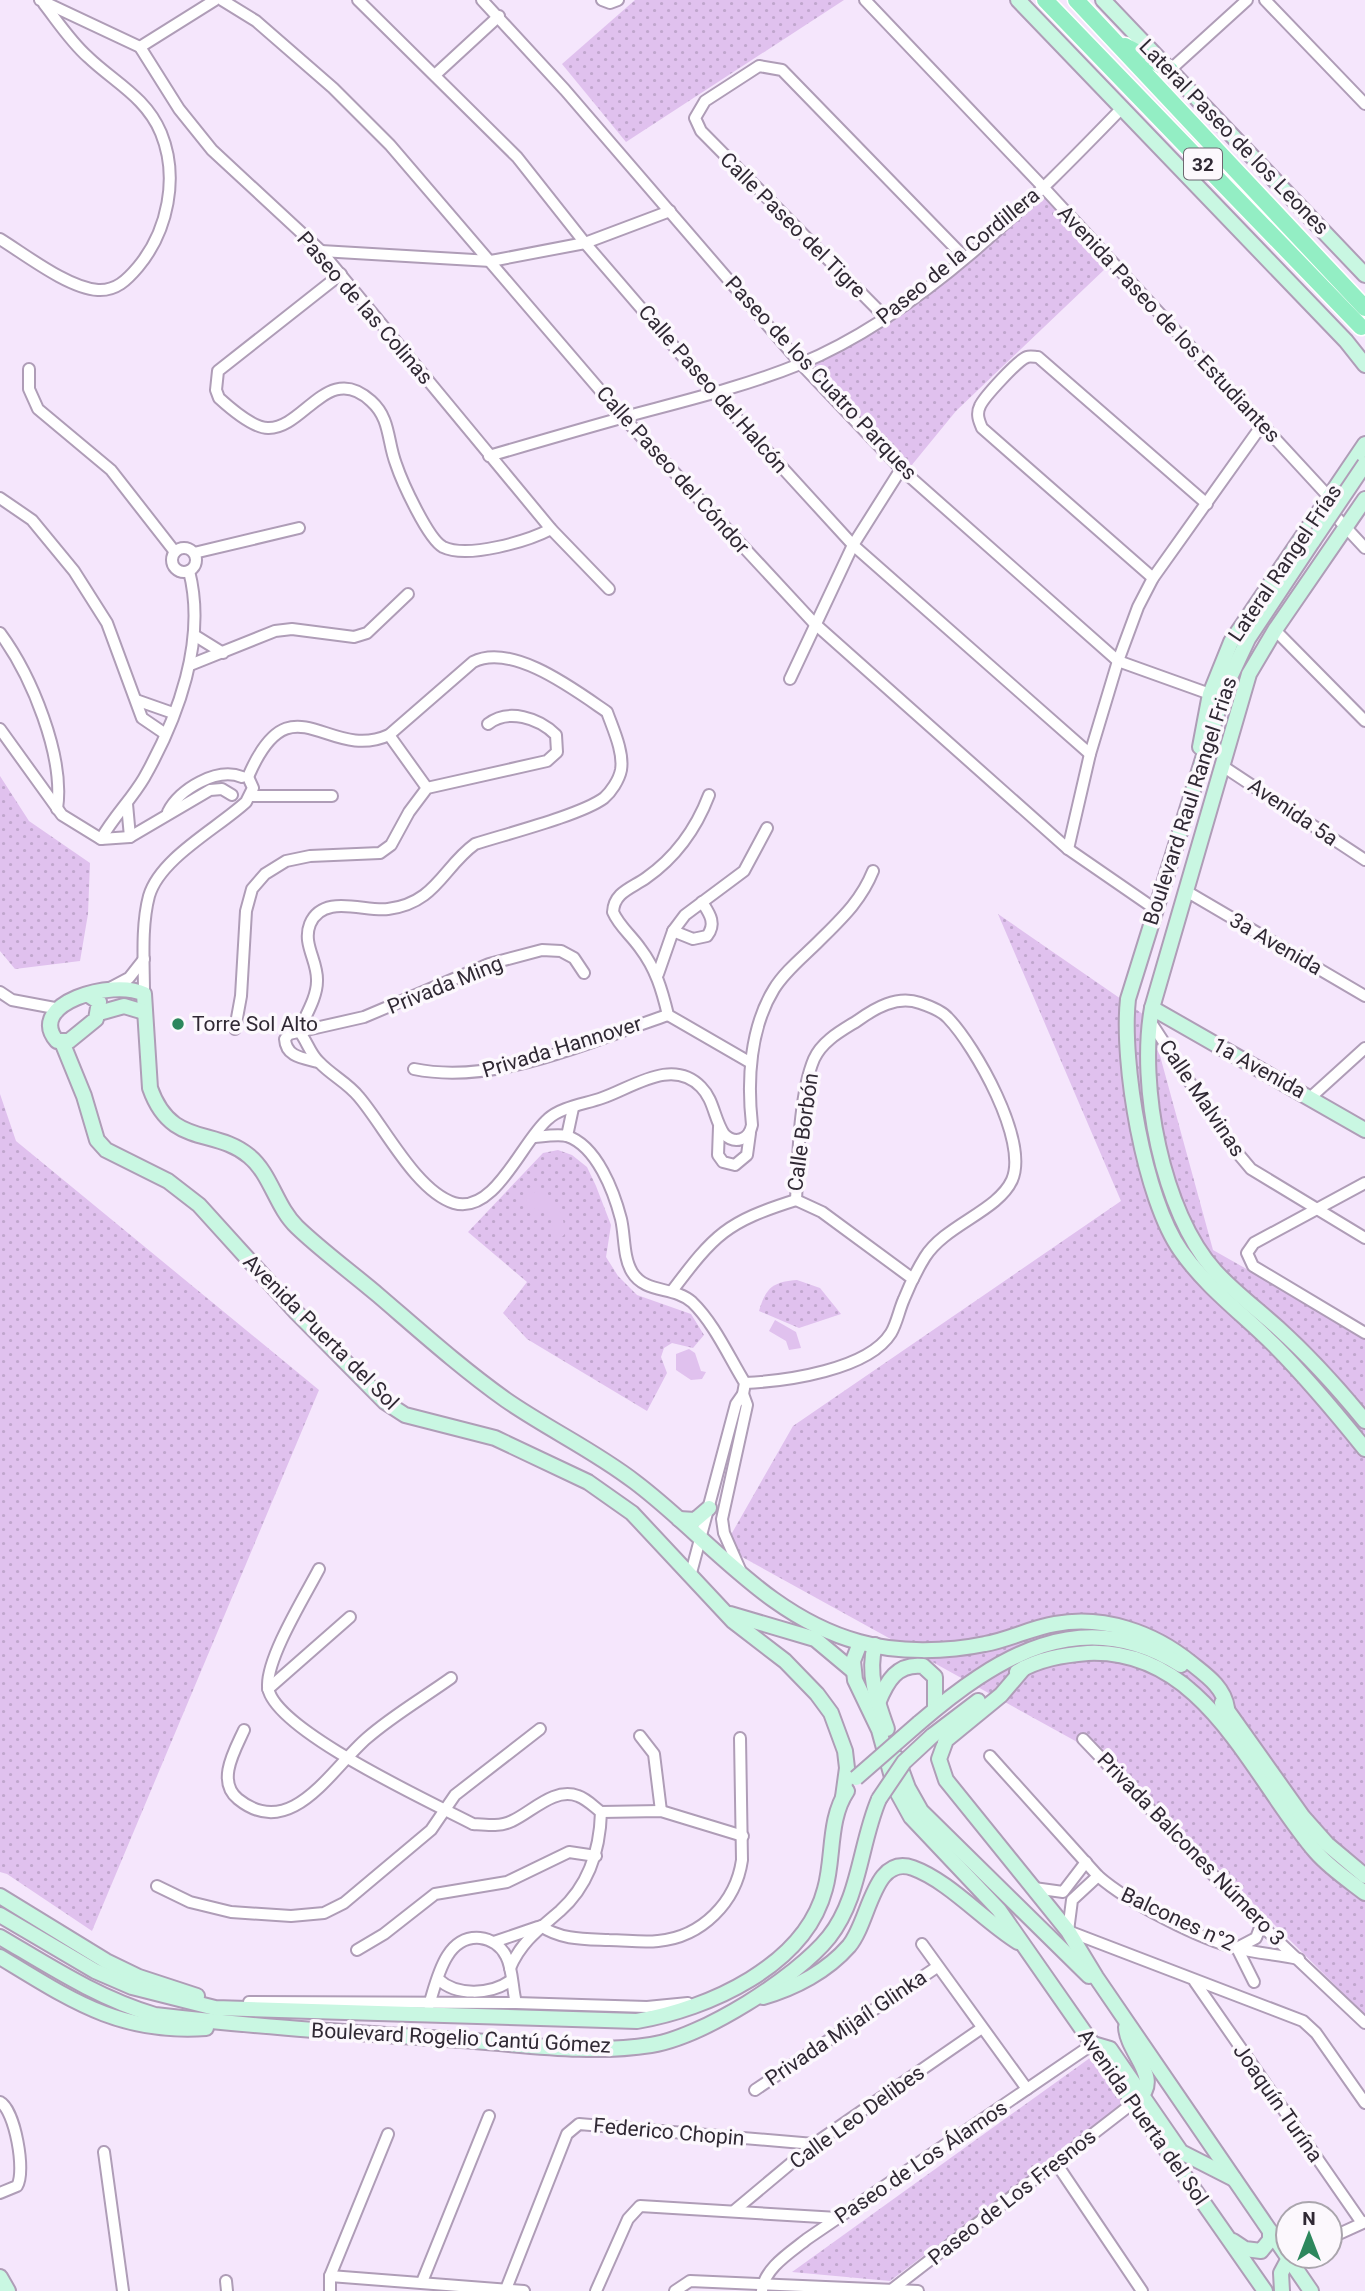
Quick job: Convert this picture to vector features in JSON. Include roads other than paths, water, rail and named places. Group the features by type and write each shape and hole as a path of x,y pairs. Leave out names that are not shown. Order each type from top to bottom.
{"main road":[{"path":"1018,0 1346,341 1365,365"},
{"name":"32","path":"1045,0 1361,327"},
{"name":"32","path":"1076,0 1365,308"},
{"name":"Lateral Paseo de los Leones","path":"1103,0 1365,275"},
{"path":"1113,40 1170,70"},
{"path":"1346,341 1365,356"},
{"name":"Lateral Rangel Frías","path":"1198,768 1200,737 1210,694 1231,642 1365,444"},
{"name":"Boulevard Raul Rangel Frias","path":"1365,464 1237,659 1198,768 1128,999 1126,1033 1139,1128 1160,1212 1180,1249 1203,1278 1315,1387 1365,1449"},
{"path":"1347,470 1352,488 1365,489"},
{"path":"1329,497 1342,523"},
{"path":"1365,499 1342,523 1249,674 1151,1014 1149,1075 1154,1115 1174,1199 1198,1248 1214,1270 1327,1375 1365,1422"},
{"path":"60,1009 75,997 112,987 144,994 150,1088 154,1099 172,1120 198,1137 230,1145 249,1156 296,1226 471,1374 634,1481 777,1604 835,1634 868,1644 959,1647 985,1644 1056,1624 1093,1622 1121,1626 1153,1638 1178,1652 1218,1686 1227,1707"},
{"path":"87,994 99,1002 99,1013"},
{"path":"62,1042 76,1037 99,1013 124,1006 144,1012"},
{"name":"Avenida Puerta del Sol","path":"60,1009 52,1030 54,1038 62,1042 84,1096 97,1140 106,1150 169,1181 199,1205 296,1312 385,1402 405,1415 495,1438 588,1482 632,1513 726,1612 785,1661 831,1713 845,1751 847,1768 843,1797"},
{"name":"1a Avenida","path":"1151,1014 1311,1097 1365,1130"},
{"path":"588,1482 603,1461"},
{"path":"679,1519 695,1520 709,1508"},
{"path":"754,1622 770,1615 777,1604"},
{"path":"726,1612 814,1639 852,1670 868,1644"},
{"name":"Boulevard Rogelio Cantú Gómez","path":"0,1915 95,1971 132,1987 215,2008 637,2021 705,2002 763,1969 787,1951 810,1926 826,1887 836,1817 843,1797 856,1778 935,1709 1021,1652 1047,1642 1072,1638 1102,1638 1158,1652 1180,1664 1227,1707 1303,1817 1327,1844 1365,1876"},
{"path":"868,1644 878,1703 908,1788 921,1811 1088,1976 1096,1978"},
{"name":"Boulevard Rogelio Cantú Gómez","path":"0,1937 118,2004 155,2015 564,2049 612,2049 652,2045 687,2035 751,2000 814,1954 838,1924 848,1904 878,1799 904,1762 932,1736 1024,1668 1050,1658 1099,1653 1129,1657 1171,1676 1198,1696 1218,1717 1317,1853 1365,1893"},
{"path":"878,1703 885,1685 898,1671 905,1667 923,1666 935,1677 935,1709"},
{"name":"Avenida Puerta del Sol","path":"1024,1668 1001,1695 946,1740 939,1759 946,1780 1068,1931 1096,1978 1274,2236"},
{"name":"Avenida Puerta del Sol","path":"852,1670 879,1730 895,1787 911,1817 999,1910 1093,2044 1110,2049 1192,2187 1265,2291"},
{"path":"751,2000 786,1990 819,1972 848,1946 863,1925 877,1882 886,1871 898,1866 911,1867 930,1876 1021,1943"},
{"path":"0,1896 106,1961 139,1977 207,1999 215,2008"},
{"path":"0,1957 74,2000 137,2025 191,2029 217,2025 224,2021"},
{"path":"1126,2022 1132,2051 1149,2084 1138,2099 1175,2145 1235,2180"},
{"path":"1192,2187 1196,2172 1207,2166"},
{"path":"1226,2236 1245,2249 1261,2251 1270,2240 1270,2231"},
{"path":"1282,2291 1283,2270"},
{"name":"Avenida Puerta del Sol","path":"1299,2270 1311,2291"},
{"path":"0,2277 8,2291"}],"street":[{"path":"41,1 140,47 215,0"},
{"name":"Calle Paseo del Cóndor","path":"222,0 256,21 333,88 390,145 623,417 814,623 1068,849 1155,909"},
{"name":"Calle Paseo del Halcón","path":"358,0 436,74 517,157 585,243 714,393 853,545 1090,754"},
{"name":"Paseo de los Cuatro Parques","path":"482,0 499,16 801,363 901,469 1118,662 1210,694"},
{"path":"602,0 610,3 618,0"},
{"name":"Avenida Paseo de los Estudiantes","path":"865,0 1044,188 1329,497"},
{"path":"1170,70 1247,0"},
{"path":"1265,0 1365,104"},
{"path":"0,239 83,287 110,289 125,281 144,260 158,235 166,210 169,170 166,150 148,110 131,91 86,56 41,1"},
{"path":"436,74 499,16"},
{"name":"Paseo de las Colinas","path":"140,47 179,108 212,150 321,251 551,529 609,589"},
{"name":"Calle Paseo del Tigre","path":"886,318 701,131 695,118 705,101 760,66 775,66 782,70 964,257"},
{"name":"Paseo de la Cordillera","path":"489,456 714,393 801,363 886,318 964,257 1044,188 1122,108"},
{"path":"321,251 491,261 585,243 670,211"},
{"path":"341,274 218,371 215,379 219,398 262,428 280,426 320,396 333,391 357,392 370,400 383,415 395,464 426,527 442,546 455,550 506,546 531,540 551,529"},
{"path":"1153,578 982,428 978,419 979,407 1019,362 1028,356 1046,363 1207,504"},
{"path":"29,369 29,389 38,409 111,470 175,552"},
{"path":"1068,849 1090,754 1118,662 1153,578 1262,425"},
{"path":"790,679 814,623 853,545 901,469"},
{"path":"0,498 32,520 74,571 107,623 142,718 164,733"},
{"path":"1342,523 1365,548"},
{"path":"194,553 195,566 189,571 181,572 174,567 172,559 175,552 183,548 194,553 299,528"},
{"path":"101,839 113,817 127,804 145,776 173,713 190,665 194,635 193,593 189,571"},
{"path":"190,665 275,631 292,629 346,636 367,633 408,594"},
{"path":"1275,630 1365,721"},
{"path":"0,633 33,693 55,766 59,790 57,809"},
{"path":"194,635 223,653"},
{"path":"228,816 237,780 245,777 273,734 293,726 308,727 365,742 389,735 473,662 486,656 498,655 544,673 607,712 620,756 621,770 614,786 603,798 566,814 475,844 464,852 442,882 414,901 388,909 346,906 321,911 308,928 307,939 317,981 299,1031"},
{"path":"136,700 173,713"},
{"path":"235,1029 241,996 246,911 252,889 265,874 286,861 310,856 380,853 391,845 409,811 426,788 547,761 557,752 556,735 547,726 504,715 488,724"},
{"path":"0,729 57,809 78,828 101,839 130,836 210,790 222,789 232,795"},
{"path":"389,735 426,788"},
{"name":"Avenida 5a","path":"1221,765 1365,860"},
{"path":"41,788 55,766"},
{"path":"144,994 146,916 155,884 173,863 251,796 253,788 245,777 227,773 213,777 173,801 168,812"},
{"path":"709,795 698,823 668,860 627,889 613,905 618,923 658,974 668,1015 751,1063"},
{"path":"251,796 332,796"},
{"path":"127,804 130,836"},
{"path":"658,974 673,931 685,915 744,871 767,828"},
{"path":"299,1031 318,1062 354,1090 396,1152 433,1189 452,1202 469,1205 481,1200 550,1117 611,1096 641,1080 659,1075 682,1076 701,1086 715,1108 719,1127 718,1155 723,1162 735,1165 747,1155 751,1063 763,1011 774,988 863,894 873,871"},
{"name":"3a Avenida","path":"1186,891 1365,996"},
{"path":"673,931 693,939 707,936 713,926 712,918 702,902"},
{"name":"Privada Ming","path":"299,1031 364,1017 489,964 542,950 561,951 574,958 584,973"},
{"path":"112,987 129,978 144,960"},
{"path":"0,992 12,1000 60,1009"},
{"name":"Calle Borbón","path":"672,1291 717,1236 736,1222 796,1200 798,1154 810,1069 821,1048 877,1007 898,1001 918,1002 946,1015 967,1041 1005,1114 1012,1135 1012,1179 1002,1194 953,1228 928,1253 913,1279 892,1332 878,1349 827,1370 744,1389"},
{"name":"Calle Malvinas","path":"1151,1014 1237,1152 1251,1169 1365,1238"},
{"name":"Privada Hannover","path":"414,1069 441,1075 497,1071 668,1015"},
{"path":"299,1031 289,1034 285,1039 288,1050 295,1056 318,1062"},
{"path":"1311,1097 1365,1048"},
{"path":"567,1136 573,1108"},
{"path":"719,1127 729,1139 736,1140 750,1133"},
{"path":"535,1137 567,1136 583,1146 595,1159 610,1188 621,1219 631,1271 641,1283 655,1289 672,1291 690,1301 705,1318 744,1389 747,1405 722,1519 729,1545 745,1579"},
{"path":"1365,1183 1254,1243 1247,1253 1253,1266 1365,1333"},
{"path":"796,1200 821,1212 913,1279"},
{"path":"691,1573 736,1404 744,1389"},
{"path":"319,1569 273,1660 268,1689 276,1706 346,1759 473,1824 492,1826 510,1823 547,1801 568,1794 582,1797 601,1812 661,1811 743,1836"},
{"path":"268,1689 350,1617"},
{"path":"244,1730 230,1759 227,1777 233,1796 250,1809 274,1814 305,1801 367,1737 451,1678"},
{"path":"157,1886 190,1902 231,1912 291,1916 324,1913 344,1903 431,1830 455,1795 540,1729"},
{"path":"640,1736 653,1754 661,1811"},
{"path":"494,1942 541,1926 560,1936 658,1941 695,1929 721,1909 740,1875 743,1836 740,1738"},
{"name":"Privada Balcones Número 3","path":"1083,1739 1261,1925 1365,2023"},
{"name":"Balcones n°2","path":"990,1756 1098,1876 1117,1893 1146,1909 1237,1948 1299,1959"},
{"path":"510,1968 521,1947 574,1896 596,1856 601,1840 601,1812"},
{"path":"357,1950 384,1934 435,1894 507,1882 569,1852 596,1856"},
{"path":"1086,1862 1068,1896 1068,1931 1195,1982 1303,2021 1316,2033 1365,2102"},
{"path":"1031,1887 1068,1896 1098,1876"},
{"path":"1254,1982 1237,1948 1256,1938 1261,1925"},
{"path":"429,2005 449,1952 460,1942 477,1938 494,1942 505,1953 516,2003"},
{"path":"922,1944 1027,2089"},
{"name":"Privada Mijaíl Glinka","path":"755,2090 937,1966"},
{"path":"438,1979 446,1987 458,1990 498,1989 510,1981"},
{"name":"Joaquín Turína","path":"1195,1982 1363,2222"},
{"path":"236,2009 250,2002 429,2005 516,2003 647,2007 705,2002"},
{"name":"Calle Leo Delibes","path":"735,2210 814,2144 982,2028"},
{"name":"Paseo de Los Álamos","path":"762,2287 786,2256 1093,2044"},
{"name":"Paseo de Los Fresnos","path":"891,2290 1138,2099"},
{"path":"0,2102 12,2115 21,2174 17,2186 0,2193"},
{"path":"422,2282 489,2116"},
{"name":"Federico Chopin","path":"506,2288 567,2134 579,2124 814,2144"},
{"path":"330,2291 330,2276 388,2134"},
{"path":"104,2152 123,2291"},
{"path":"1056,2163 1143,2291"},
{"path":"596,2291 628,2219 640,2206 838,2218"},
{"path":"1344,2231 1363,2222"},
{"path":"330,2276 524,2291"},
{"path":"675,2291 690,2281 762,2287 918,2291"}],"place":[{"name":"Torre Sol Alto","path":"178,1024"}]}
